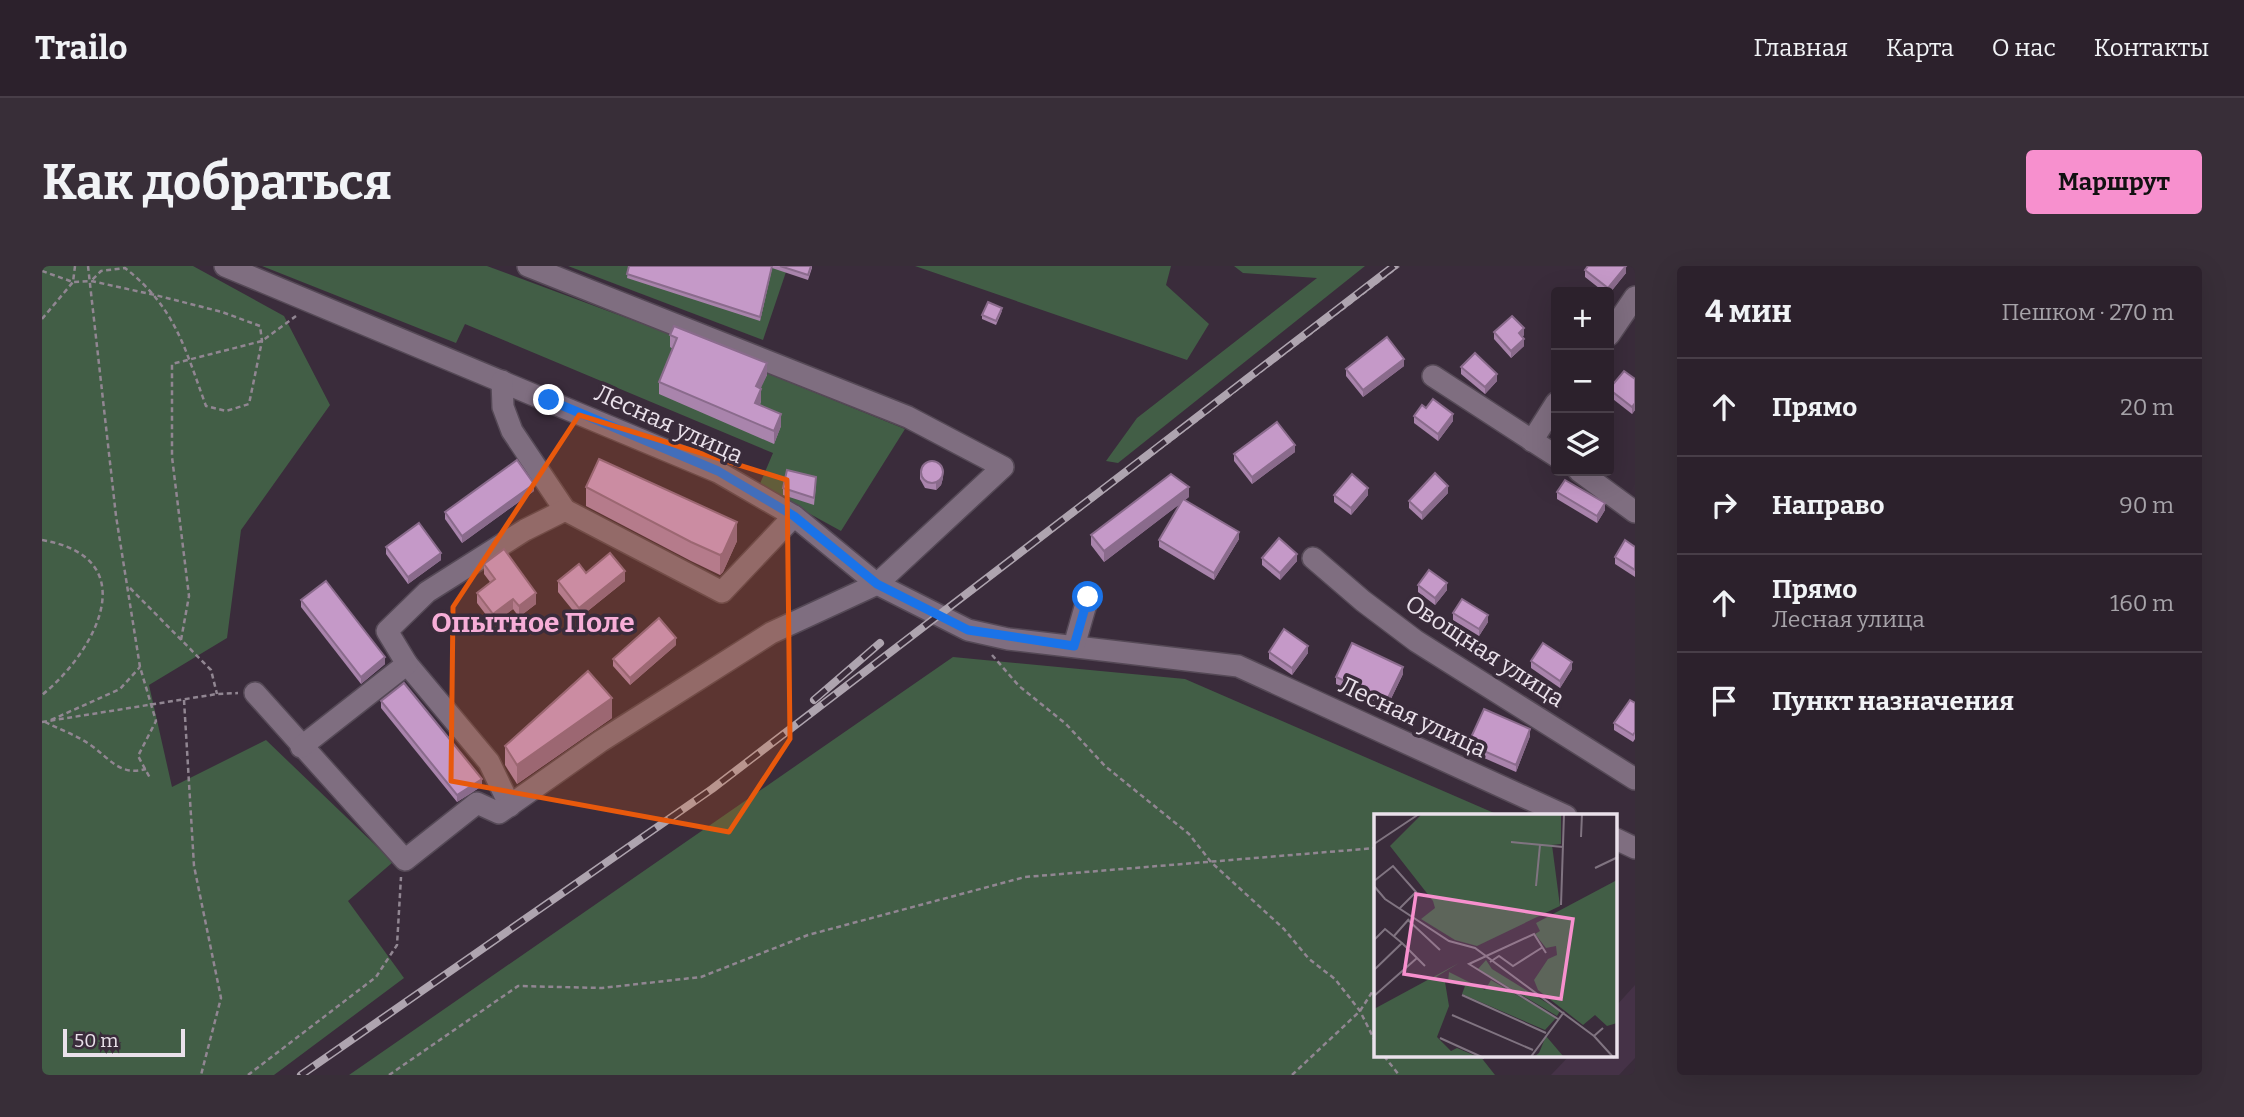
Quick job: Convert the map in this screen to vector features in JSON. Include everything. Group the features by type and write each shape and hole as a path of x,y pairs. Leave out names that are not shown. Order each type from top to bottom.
{"street":[{"name":"Лесная улица","path":"225,266 718,471 794,516 877,584 968,630 1238,666 1562,814"},
{"path":"256,693 301,747 405,860 477,803 499,813 601,741 771,633 877,584 1003,467 908,417 528,266"},
{"path":"1614,328 1635,298"},
{"path":"1433,376 1551,453"},
{"path":"502,380 503,407 512,431 565,510 722,592 794,516"},
{"path":"1532,440 1551,410"},
{"path":"1586,476 1635,512"},
{"path":"510,806 489,762 407,664 387,631 427,593 525,530 565,510"},
{"name":"Овощная улица","path":"1313,558 1363,601 1416,641 1635,779"},
{"path":"1074,646 1088,597"},
{"path":"301,747 407,664"},
{"path":"489,762 508,745"},
{"path":"1618,840 1635,848"}],"path":[{"path":"42,319 73,282 75,266"},
{"path":"88,266 116,516 140,667 156,721 138,756 150,778"},
{"path":"942,615 1399,266"},
{"path":"42,271 73,282 91,281 155,295 222,312 260,326 262,341 249,404 226,411 206,407 170,313 155,295 125,268 101,271 91,281"},
{"path":"181,640 189,596 172,457 172,364 262,341 313,304"},
{"path":"42,540 85,556 102,578 103,603 99,625 61,679 42,695"},
{"path":"128,586 211,670 217,694"},
{"path":"989,652 1019,686 1066,724 1105,766 1189,834 1211,862 1284,929 1308,958 1335,979 1360,1011 1374,1039"},
{"path":"43,722 120,689 140,667"},
{"path":"43,722 217,694 256,693"},
{"path":"184,700 194,866 221,998 201,1075"},
{"path":"43,722 90,744 116,767 135,773 146,769"},
{"path":"389,1075 518,986 602,988 701,976 808,936 1025,877 1374,848"},
{"path":"248,1075 376,977 397,945 398,892 405,860"},
{"path":"1292,1075 1360,1011 1374,989"},
{"path":"1386,1058 1399,1075"}],"highlighted area":[{"path":"579,415 787,480 790,739 729,832 451,781 453,607"}],"shaded area":[{"path":"1635,985 1635,1058 1619,1075 1551,1075 1567,1058 1618,1058 1618,1004"}],"green space":[{"path":"42,266 193,266 284,316 330,405 241,530 227,638 149,685 172,787 266,740 393,862 348,901 404,978 274,1075 42,1075"},
{"path":"262,266 487,266 667,333 905,429 841,531 759,486 773,453 465,324 456,343"},
{"path":"568,266 788,266 763,340"},
{"path":"915,266 1171,266 1166,285 1209,324 1187,360"},
{"path":"1234,266 1365,266 1118,463 1106,461 1137,418 1317,278 1243,273"},
{"path":"953,657 1185,679 1496,814 1374,814 1374,1058 1482,1058 1495,1075 349,1075"}],"building":[{"path":"629,266 772,266 760,317 627,274"},
{"path":"780,266 811,266 808,275"},
{"path":"1588,266 1626,266 1609,287 1585,270"},
{"path":"988,302 1002,308 996,321 982,315"},
{"path":"1512,316 1524,328 1519,333 1524,339 1511,351 1494,332"},
{"path":"674,326 767,363 756,386 761,389 755,403 781,414 774,431 659,382 677,338 670,335"},
{"path":"1387,337 1404,359 1363,390 1346,369"},
{"path":"1475,353 1497,374 1485,387 1461,367"},
{"path":"1624,371 1635,379 1635,403 1632,407 1614,393 1614,383"},
{"path":"1433,399 1453,414 1438,434 1414,416 1422,405 1426,408"},
{"path":"1277,422 1295,445 1252,477 1234,454"},
{"path":"599,459 737,522 723,553 720,555 691,542 586,487"},
{"path":"517,460 534,484 462,536 445,512"},
{"path":"932,461 940,464 943,472 940,480 932,483 924,480 921,472 924,464"},
{"path":"787,470 816,477 814,498 783,488"},
{"path":"1435,473 1448,486 1422,513 1409,501"},
{"path":"1171,474 1189,487 1104,551 1091,535"},
{"path":"1352,474 1368,488 1351,508 1334,495"},
{"path":"1565,480 1605,503 1597,516 1557,492"},
{"path":"1183,499 1239,532 1214,573 1159,540"},
{"path":"419,523 441,553 408,577 386,547"},
{"path":"1279,538 1297,554 1280,573 1262,558"},
{"path":"1625,540 1635,547 1635,570 1615,557"},
{"path":"504,549 536,593 519,606 513,599 493,614 477,593 495,579 484,564"},
{"path":"610,553 625,571 579,608 558,581 579,564 586,573"},
{"path":"1429,570 1447,583 1435,598 1418,585"},
{"path":"326,581 385,657 361,677 301,600"},
{"path":"1462,599 1488,615 1479,629 1453,613"},
{"path":"659,618 676,638 630,678 613,659"},
{"path":"1284,629 1308,646 1292,668 1269,652"},
{"path":"1352,643 1403,667 1387,700 1336,677"},
{"path":"1543,643 1572,662 1560,681 1531,661"},
{"path":"588,671 612,698 517,765 505,746"},
{"path":"404,683 482,779 457,795 381,701"},
{"path":"1630,700 1635,703 1633,735 1614,723"},
{"path":"1484,709 1530,729 1516,765 1468,744"}],"railway":[{"path":"301,1075 712,789 1394,266"},
{"path":"814,700 880,643"}],"district":[{"name":"Опытное Поле","path":"533,622"}],"route":[{"path":"549,400 718,471 794,516 877,584 968,630 1008,639 1074,646 1088,597"}]}
